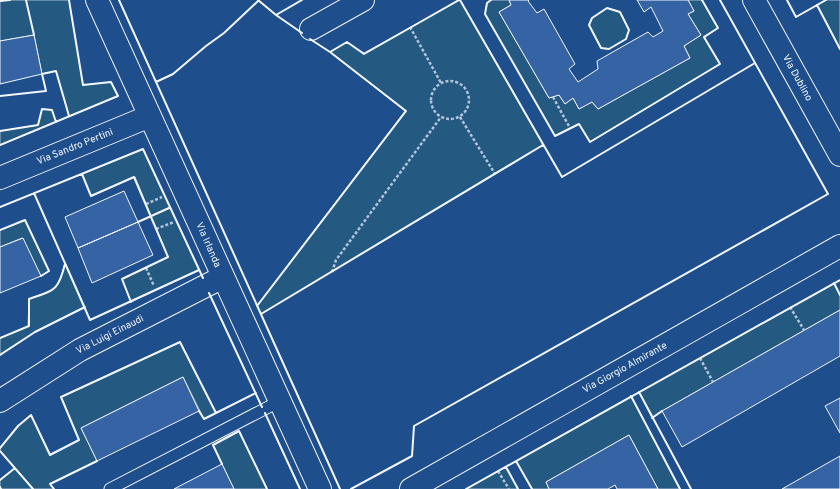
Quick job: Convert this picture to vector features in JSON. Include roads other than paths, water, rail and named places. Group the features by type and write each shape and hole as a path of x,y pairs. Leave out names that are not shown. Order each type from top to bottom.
{"street":[{"name":"Via Irlanda","path":"97,0 320,489"},
{"path":"311,29 363,0"},
{"name":"Via Dublino","path":"754,0 840,155"},
{"name":"Via Sandro Pertini","path":"0,178 150,116"},
{"name":"Via Giorgio Almirante","path":"411,489 840,246"},
{"name":"Via Luigi Einaudi","path":"0,400 80,350 223,278"}],"lane":[{"path":"110,489 280,401"}]}
